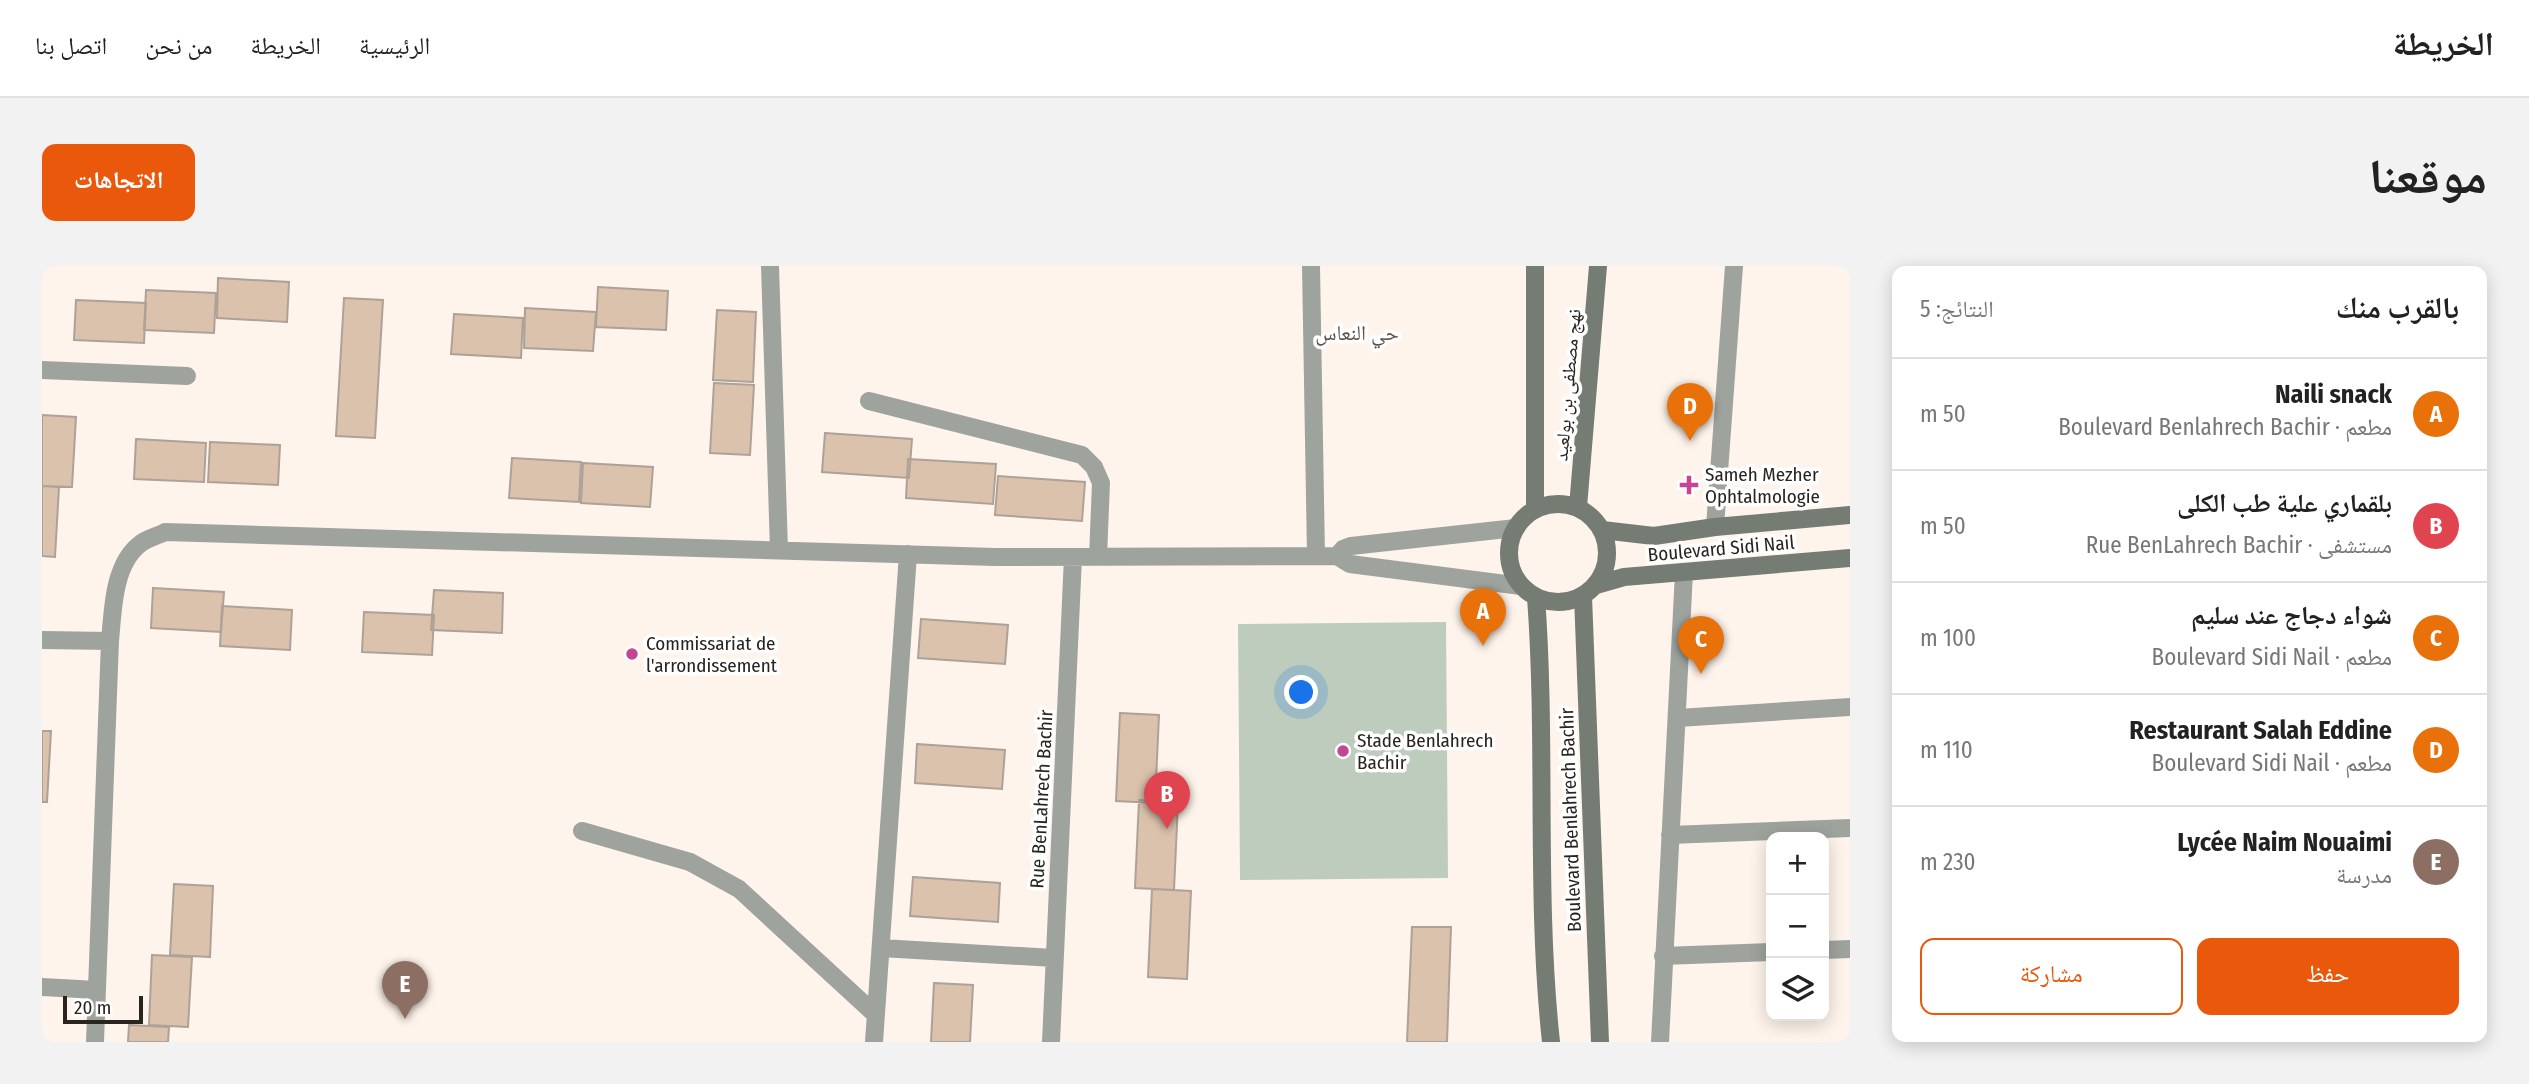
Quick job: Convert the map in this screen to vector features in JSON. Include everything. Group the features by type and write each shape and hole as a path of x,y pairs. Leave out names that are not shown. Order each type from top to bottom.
{"main road":[{"path":"1535,266 1535,509"},
{"name":"نهج مصطفى بن بولعيد","path":"1578,507 1598,266"},
{"path":"1563,503 1578,507 1590,515 1602,530 1608,558 1604,572 1590,590 1569,601 1555,602 1529,591 1513,573 1509,558 1510,542 1516,528 1535,509 1548,504 1563,503"},
{"name":"Boulevard Sidi Nail","path":"1602,530 1654,536 1715,527 1850,515"},
{"name":"Boulevard Sidi Nail","path":"1590,590 1624,578 1850,558"},
{"name":"Boulevard Benlahrech Bachir","path":"1590,590 1600,1042"},
{"name":"Boulevard Benlahrech Bachir","path":"1529,591 1540,655 1545,984 1551,1042"}],"street":[{"path":"770,266 779,550"},
{"path":"1311,266 1316,556"},
{"path":"1715,527 1734,266"},
{"path":"42,370 187,376"},
{"path":"869,401 1082,455 1094,467 1101,483 1098,557"},
{"path":"1337,556 1351,547 1516,528"},
{"path":"96,1042 110,641 114,600 124,564 140,544 165,532 908,555 1337,556 1350,564 1529,591"},
{"path":"874,1042 908,555"},
{"name":"Rue BenLahrech Bachir","path":"1051,1042 1073,557"},
{"path":"1660,1042 1684,572"},
{"path":"42,640 110,641"},
{"path":"1678,718 1850,707"},
{"path":"1670,835 1850,828"},
{"path":"582,831 690,862 739,889 876,1015"},
{"path":"880,948 1054,958"},
{"path":"1829,950 1850,949"},
{"path":"1663,956 1766,952"},
{"path":"42,987 97,989"}],"green space":[{"name":"Stade Benlahrech Bachir","path":"1446,622 1448,878 1240,880 1238,624"}],"building":[{"path":"218,278 289,282 287,322 217,318"},
{"path":"598,287 668,291 666,330 596,327"},
{"path":"146,290 216,293 214,333 144,330"},
{"path":"344,298 383,300 375,438 336,436"},
{"path":"76,300 146,303 144,343 74,340"},
{"path":"525,308 596,312 593,351 524,348"},
{"path":"717,310 756,312 753,382 713,380"},
{"path":"454,314 523,318 521,358 451,354"},
{"path":"714,383 754,385 750,455 710,453"},
{"path":"42,415 76,417 72,487 42,486"},
{"path":"825,433 912,439 909,478 822,472"},
{"path":"136,439 206,443 204,482 134,479"},
{"path":"210,442 280,445 278,485 208,482"},
{"path":"512,458 581,462 579,502 509,498"},
{"path":"908,459 996,464 993,504 906,498"},
{"path":"583,463 653,467 650,507 581,503"},
{"path":"998,476 1085,482 1082,521 995,515"},
{"path":"42,486 59,487 55,557 42,556"},
{"path":"153,588 224,592 221,632 151,628"},
{"path":"434,590 503,593 502,633 431,630"},
{"path":"222,606 292,610 290,650 220,646"},
{"path":"364,612 434,615 432,655 362,652"},
{"path":"921,619 1008,625 1005,664 918,658"},
{"path":"1120,713 1159,715 1155,803 1116,801"},
{"path":"42,731 51,731 47,802 42,802"},
{"path":"917,744 1005,750 1002,789 915,783"},
{"path":"1139,800 1178,802 1174,890 1135,888"},
{"path":"913,877 1000,883 998,922 910,916"},
{"path":"174,884 213,886 210,957 170,955"},
{"path":"1152,889 1191,891 1187,979 1148,977"},
{"path":"1412,927 1451,927 1447,1042 1407,1042"},
{"path":"152,955 192,957 188,1027 149,1025"},
{"path":"934,983 973,985 970,1042 931,1042"},
{"path":"129,1025 169,1027 168,1042 128,1042"}],"place":[{"name":"Restaurant Salah Eddine","path":"1690,441"},
{"name":"Sameh Mezher Ophtalmologie","path":"1689,485"},
{"name":"Naili snack","path":"1483,646"},
{"name":"Commissariat de l'arrondissement","path":"632,654"},
{"name":"شواء دجاج عند سليم","path":"1701,674"},
{"name":"Stade Benlahrech Bachir","path":"1343,751"},
{"name":"بلقماري علية طب الكلى","path":"1167,829"},
{"name":"Lycée Naim Nouaimi","path":"405,1019"}],"district":[{"name":"حي النعاس","path":"1357,333"}]}
